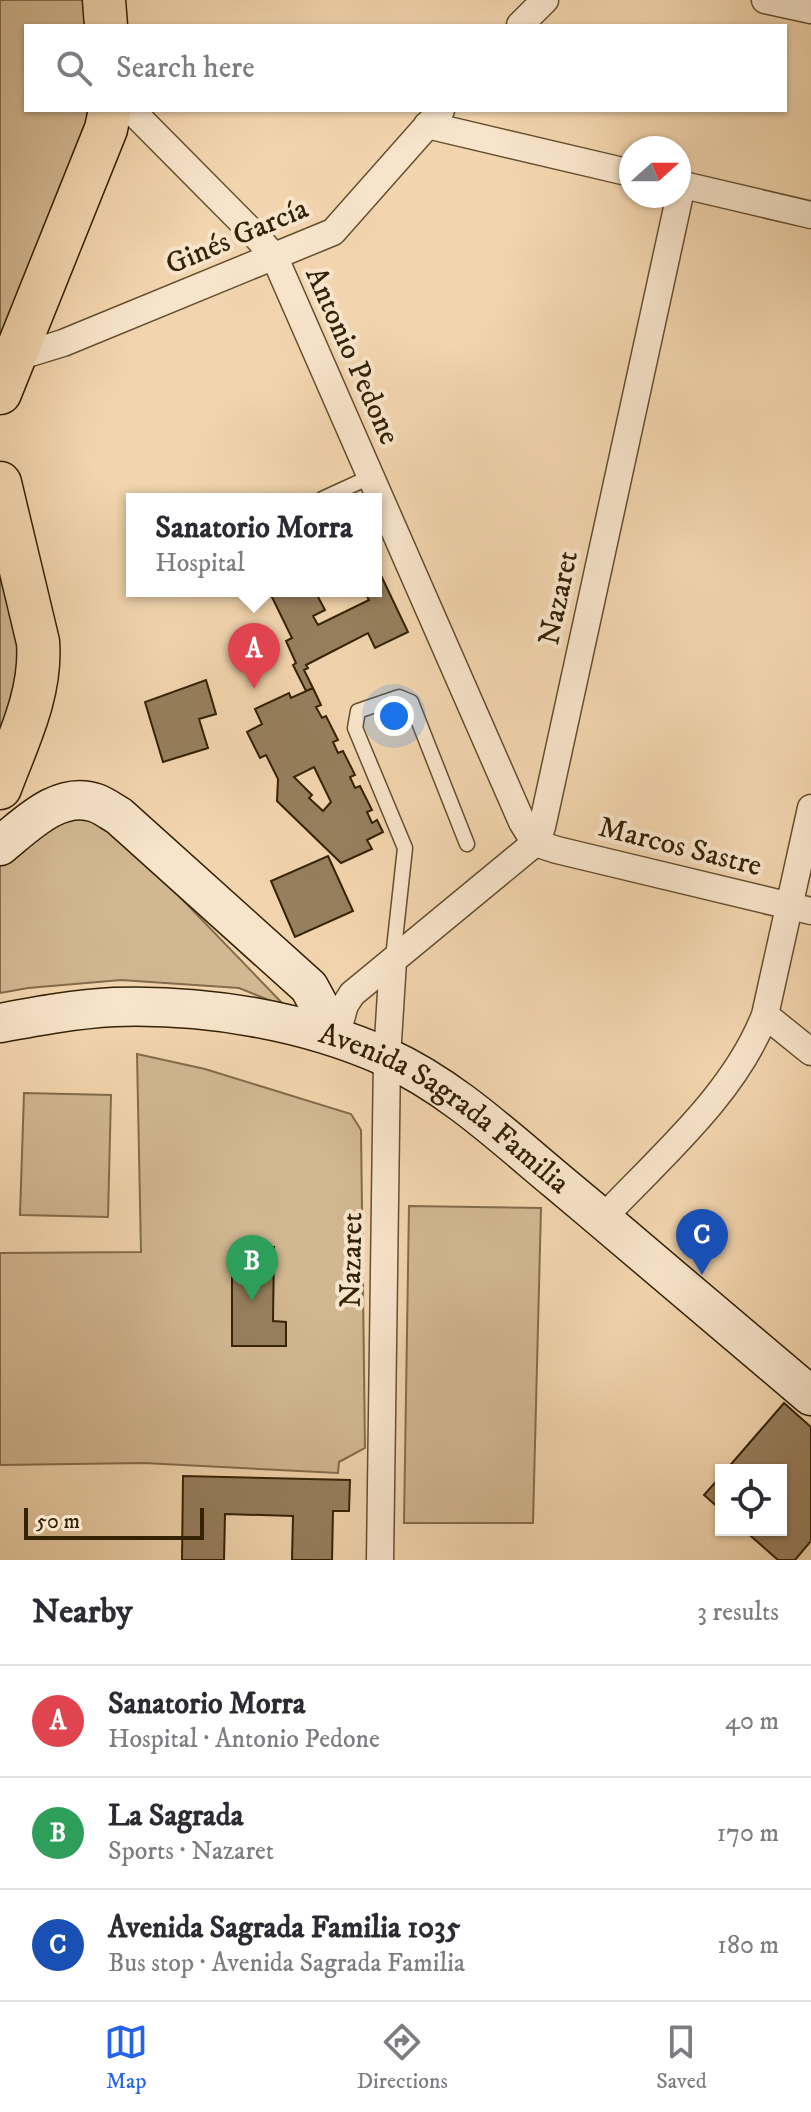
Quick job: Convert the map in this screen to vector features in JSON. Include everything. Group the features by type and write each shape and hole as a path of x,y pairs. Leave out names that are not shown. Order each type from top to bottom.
{"main road":[{"path":"104,0 106,24"},
{"path":"7,375 106,129 110,112"},
{"path":"0,483 38,642 39,661 33,701 0,788"},
{"path":"0,846 37,816 62,803 96,803 119,816 309,987 336,1037"},
{"name":"Avenida Sagrada Familia","path":"0,1023 64,1012 147,1006 247,1017 336,1037 387,1057 457,1099 811,1396"}],"street":[{"path":"520,24 521,0"},
{"path":"522,24 545,0"},
{"path":"765,0 811,10"},
{"name":"Antonio Pedone","path":"133,112 275,258 377,493"},
{"path":"434,117 619,170"},
{"name":"Ginés García","path":"7,375 63,343 333,232 434,117"},
{"path":"691,188 811,215"},
{"name":"Nazaret","path":"535,843 542,827 675,208"},
{"name":"Antonio Pedone","path":"382,504 522,822 535,843"},
{"path":"602,1219 729,1082 755,1040 800,909 811,808"},
{"path":"336,1037 345,1005 352,994 535,843"},
{"name":"Marcos Sastre","path":"535,843 800,909"},
{"name":"Nazaret","path":"380,1560 387,1057 393,961"},
{"path":"765,1015 811,1052"}],"lane":[{"path":"335,493 370,477"},
{"path":"393,961 405,848 355,728 358,711 399,697 411,702 467,844"}],"shaded area":[{"path":"0,0 104,0 106,24 24,24 24,112 109,112 0,393"},
{"path":"0,483 38,642 0,788"},
{"path":"93,816 122,837 286,1007 239,988 121,980 0,993 0,864 57,818"},
{"path":"137,1054 205,1069 351,1114 361,1130 365,1448 339,1462 338,1473 144,1463 0,1465 0,1253 141,1252"},
{"path":"24,1093 111,1095 108,1217 20,1215"},
{"path":"409,1206 541,1208 533,1523 404,1523"}],"building":[{"path":"382,578 408,632 375,648 368,633 306,665 308,668 304,670 313,688 306,691 293,665 296,663 286,641 292,638 272,597 318,597 325,610 313,616 318,625 369,600 367,597 382,597"},
{"path":"206,680 216,714 199,719 208,748 163,762 145,702"},
{"path":"313,688 321,705 316,707 322,718 326,716 338,740 333,742 338,753 343,751 355,775 350,777 355,788 360,786 372,810 367,812 372,823 377,820 383,832 367,840 372,849 341,863 277,801 278,779 266,755 260,758 247,732 262,724 255,709 289,693 291,698","holes":["314,767 331,802 323,811 294,777"]},
{"path":"328,856 353,911 295,937 271,881"},
{"path":"232,1247 274,1247 273,1321 286,1322 286,1346 232,1346"},
{"path":"784,1403 811,1427 811,1541 795,1560 778,1560 751,1536 787,1536 787,1464 731,1464"},
{"path":"183,1476 350,1480 349,1511 333,1511 332,1560 292,1560 293,1516 225,1514 224,1560 182,1560"},
{"path":"715,1483 715,1505 704,1495"}],"place":[{"name":"Sanatorio Morra","path":"254,689"},
{"name":"Avenida Sagrada Familia 1035","path":"702,1275"},
{"name":"La Sagrada","path":"252,1301"}]}
